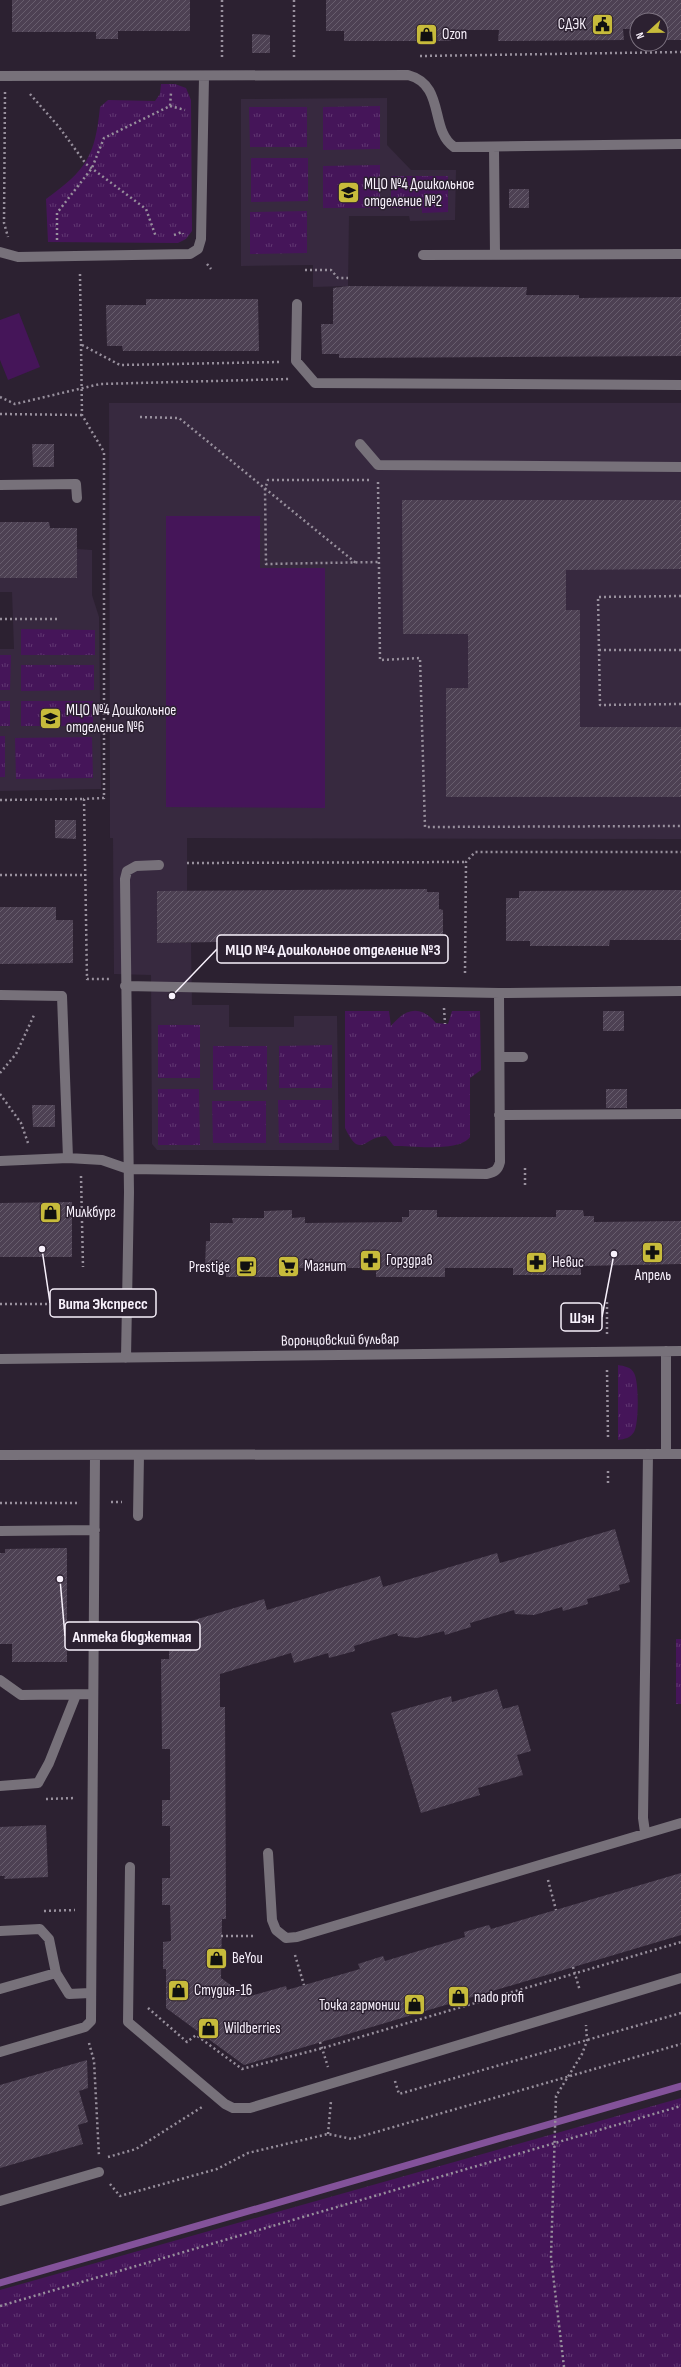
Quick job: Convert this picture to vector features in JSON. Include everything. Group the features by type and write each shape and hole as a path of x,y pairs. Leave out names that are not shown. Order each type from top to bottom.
{"street":[{"path":"2,76 204,77 408,75 418,77 433,96 448,143 454,147 681,144"},
{"path":"0,252 18,257 190,254 198,249 201,239 204,77"},
{"path":"494,146 495,255"},
{"path":"423,255 681,254"},
{"path":"297,304 296,361 315,383 681,385"},
{"path":"360,444 378,466 681,467"},
{"path":"0,485 76,484 78,498"},
{"path":"126,1358 128,1169 125,879 127,871 136,866 159,865"},
{"path":"125,986 499,993 681,991"},
{"path":"0,1161 68,1158 102,1160 128,1169 487,1174 499,1168 500,1162 499,993"},
{"path":"0,995 62,996 68,1158"},
{"path":"500,1057 523,1057"},
{"path":"499,1115 681,1114"},
{"path":"666,1351 666,1454"},
{"name":"Воронцовский бульвар","path":"0,1359 681,1351"},
{"path":"645,1832 643,1818 648,1454"},
{"path":"0,1455 681,1454"},
{"path":"0,2052 85,2027 91,2022 90,1993 95,1455"},
{"path":"138,1516 139,1455"},
{"path":"0,1531 95,1530"},
{"path":"0,1680 21,1695 93,1694"},
{"path":"0,1786 38,1782 46,1769 76,1695"},
{"path":"268,1853 272,1920 276,1930 286,1938 298,1937 645,1832 681,1823"},
{"path":"130,1867 128,2022 225,2104 242,2109 333,2084 390,2065 681,1978"},
{"path":"0,1930 40,1929 49,1939 56,1973 69,1994 90,1993"},
{"path":"0,1989 56,1973"},
{"path":"0,2200 99,2172"}],"path":[{"path":"222,0 222,60"},
{"path":"294,0 294,59"},
{"path":"420,56 681,52"},
{"path":"2,76 4,92 4,223 8,237 13,238"},
{"path":"57,256 57,213 92,168 104,138 170,106 171,76"},
{"path":"4,92 12,92"},
{"path":"27,92 59,127 86,164 146,209 156,238"},
{"path":"52,239 57,239"},
{"path":"306,270 331,270 338,278 348,278"},
{"path":"0,800 104,798 104,452 82,415 80,271"},
{"path":"81,345 120,365 296,361"},
{"path":"0,397 15,404 100,384 286,380"},
{"path":"0,414 82,415"},
{"path":"140,417 178,418 356,563"},
{"path":"378,562 266,564 265,489 268,480 386,480"},
{"path":"378,480 380,660 420,658 424,827 681,826"},
{"path":"681,596 598,597 600,705 681,704"},
{"path":"0,619 60,619"},
{"path":"599,650 681,650"},
{"path":"84,799 84,875 87,979 104,979"},
{"path":"465,973 466,862 474,852 681,852"},
{"path":"187,863 466,862"},
{"path":"0,875 84,875"},
{"path":"0,1072 16,1054 38,1008 38,996"},
{"path":"0,1094 21,1123 27,1138 30,1160"},
{"path":"524,1166 524,1185"},
{"path":"81,1178 83,1267"},
{"path":"607,1302 608,1340"},
{"path":"0,1304 114,1304"},
{"path":"607,1362 608,1443"},
{"path":"608,1466 608,1486"},
{"path":"0,1503 138,1502"},
{"path":"548,1880 556,1910"},
{"path":"45,1911 91,1910"},
{"path":"221,1936 253,1936"},
{"path":"148,2003 148,2010 187,2042 196,2036 242,2069 323,2048 681,1942"},
{"path":"294,1954 304,1985"},
{"path":"564,2367 550,2257 556,2096 587,2041 585,2006 573,1967"},
{"path":"390,2065 399,2094 681,2013"},
{"path":"320,2042 333,2084 328,2134"},
{"path":"81,2045 89,2043 94,2061 99,2160 136,2149 187,2118 216,2097"},
{"path":"99,2172 120,2196 217,2169 248,2153 328,2134 352,2139 681,2044"},
{"path":"0,2306 681,2106"}],"shaded area":[{"name":"МЦО №4 Дошкольное отделение №2","path":"387,98 387,145 411,170 456,170 455,220 410,221 409,216 349,216 348,286 313,287 313,265 241,266 241,99"},
{"path":"109,403 681,403 681,839 187,838 187,891 157,891 157,943 191,943 192,1005 229,1005 229,1027 294,1027 294,1016 337,1016 339,1150 157,1150 152,1144 151,975 114,974 113,838 110,838"},
{"name":"МЦО №4 Дошкольное отделение №6","path":"77,549 92,550 92,595 99,617 101,789 0,791 0,649 14,649 12,592 0,592 0,578 77,578"}],"green space":[{"path":"161,84 175,84 186,88 191,100 192,231 186,239 178,243 48,242 46,199 71,179 86,161 95,138 100,107 108,100 155,101 160,94"},
{"path":"380,106 380,149 323,150 323,107"},
{"path":"249,107 307,107 307,147 250,147"},
{"path":"251,158 308,158 308,201 251,202"},
{"path":"380,165 380,208 323,208 323,166"},
{"path":"391,176 448,176 448,212 422,213 422,208 391,208"},
{"path":"307,211 307,253 250,254 250,212"},
{"path":"19,313 40,367 8,380 0,360 0,320"},
{"path":"166,516 260,516 260,568 325,568 325,808 166,807"},
{"path":"21,629 95,630 95,655 21,655"},
{"path":"0,655 11,655 10,690 0,690"},
{"path":"21,665 94,665 94,690 21,691"},
{"path":"0,701 10,701 10,726 0,726"},
{"path":"21,701 93,701 93,726 21,726"},
{"path":"0,736 5,736 5,777 0,777"},
{"path":"92,737 93,778 16,779 15,738"},
{"path":"345,1011 389,1011 391,1026 396,1020 413,1011 424,1013 436,1023 448,1024 452,1011 480,1011 481,1070 470,1078 470,1137 465,1142 457,1145 435,1147 394,1146 386,1136 373,1139 359,1145 350,1138 345,1128"},
{"path":"158,1025 200,1025 200,1078 158,1078"},
{"path":"332,1045 332,1088 279,1088 279,1046"},
{"path":"213,1046 267,1046 267,1090 213,1090"},
{"path":"158,1089 199,1089 200,1145 158,1145"},
{"path":"278,1100 332,1100 332,1143 279,1143"},
{"path":"212,1101 266,1101 266,1143 213,1143"},
{"path":"618,1365 625,1366 633,1371 637,1384 638,1402 637,1421 634,1432 627,1438 618,1440"},
{"path":"676,1639 681,1639 681,1704 676,1704"},
{"path":"681,2098 681,2367 0,2367 0,2290"}],"building":[{"path":"12,0 190,0 190,31 118,31 118,39 96,39 96,32 12,32"},
{"path":"326,0 681,0 681,40 669,40 669,12 629,12 629,29 623,29 624,40 498,41 499,30 451,30 451,41 344,41 344,31 326,31"},
{"path":"252,34 270,35 270,53 252,53"},
{"path":"509,189 529,189 529,208 509,208"},
{"path":"348,286 527,287 526,295 579,295 579,298 681,297 681,356 339,358 339,354 322,354 321,324 333,324 333,288"},
{"path":"146,299 258,299 259,351 123,351 122,346 107,346 106,305 146,305"},
{"path":"32,444 54,444 54,467 33,467"},
{"path":"402,500 681,500 681,569 566,570 566,610 580,610 580,727 681,727 681,797 446,797 446,688 468,688 468,634 403,634"},
{"path":"0,522 49,522 50,528 77,528 77,578 0,578"},
{"path":"55,820 76,820 76,839 55,838"},
{"path":"427,889 427,892 439,892 439,909 443,910 443,941 401,941 401,946 345,946 345,942 287,942 287,946 217,946 217,942 157,943 157,891"},
{"path":"681,890 681,940 610,940 609,946 530,946 530,941 506,941 506,898 519,898 519,891"},
{"path":"0,907 56,907 56,920 73,920 73,963 0,964"},
{"path":"603,1011 624,1011 624,1031 603,1031"},
{"path":"606,1089 627,1089 627,1108 606,1108"},
{"path":"32,1105 55,1105 55,1127 33,1127"},
{"path":"72,1202 72,1257 0,1257 0,1203"},
{"path":"292,1210 292,1218 305,1217 305,1223 402,1222 402,1217 409,1217 409,1210 437,1210 437,1217 556,1217 556,1210 583,1210 584,1216 594,1216 594,1222 681,1221 681,1264 581,1266 581,1275 513,1275 513,1268 445,1268 445,1277 376,1277 376,1268 295,1268 294,1277 226,1277 226,1268 205,1268 206,1241 210,1241 210,1223 233,1223 232,1218 264,1218 264,1211"},
{"path":"615,1529 630,1582 619,1585 620,1590 587,1599 588,1604 563,1611 562,1607 534,1615 515,1614 514,1610 470,1623 471,1627 445,1635 444,1631 417,1638 398,1636 397,1633 354,1646 355,1651 329,1658 328,1653 294,1663 291,1653 220,1674 220,1707 225,1707 226,1919 222,1919 221,1978 247,1997 286,1986 287,1990 360,1969 358,1964 383,1956 385,1961 465,1937 464,1932 489,1925 491,1929 681,1873 681,1935 244,2065 166,2008 166,1969 163,1969 163,1942 171,1941 170,1905 162,1905 162,1878 170,1878 170,1826 162,1826 162,1800 170,1800 170,1749 162,1749 161,1659 169,1659 169,1631 182,1627 181,1624 264,1599 267,1610 380,1576 383,1587 497,1553 500,1563"},
{"path":"67,1548 67,1662 12,1662 12,1644 0,1644 0,1553 5,1553 5,1549"},
{"path":"497,1689 503,1709 518,1705 531,1751 517,1755 523,1775 478,1788 480,1795 421,1813 391,1713 451,1696 452,1702"},
{"path":"46,1825 48,1877 4,1879 5,1876 0,1876 0,1827"},
{"path":"87,2060 88,2088 79,2091 88,2122 78,2125 83,2144 0,2168 0,2085"}],"waterway":[{"path":"0,2283 681,2086"}],"place":[{"name":"СДЭК","path":"602,24"},
{"name":"Ozon","path":"427,34"},
{"name":"МЦО №4 Дошкольное отделение №2","path":"348,193"},
{"name":"МЦО №4 Дошкольное отделение №6","path":"50,719"},
{"name":"МЦО №4 Дошкольное отделение №3","path":"172,996"},
{"name":"Милкбург","path":"51,1212"},
{"name":"Вита Экспресс","path":"42,1249"},
{"name":"Апрель","path":"653,1252"},
{"name":"Шэн","path":"614,1254"},
{"name":"Горздрав","path":"371,1260"},
{"name":"Невис","path":"537,1262"},
{"name":"Магнит","path":"289,1266"},
{"name":"Prestige","path":"246,1267"},
{"name":"Аптека бюджетная","path":"60,1579"},
{"name":"BeYou","path":"217,1958"},
{"name":"Студия-16","path":"178,1990"},
{"name":"nado profi","path":"459,1997"},
{"name":"Точка гармонии","path":"415,2005"},
{"name":"Wildberries","path":"209,2028"}]}
